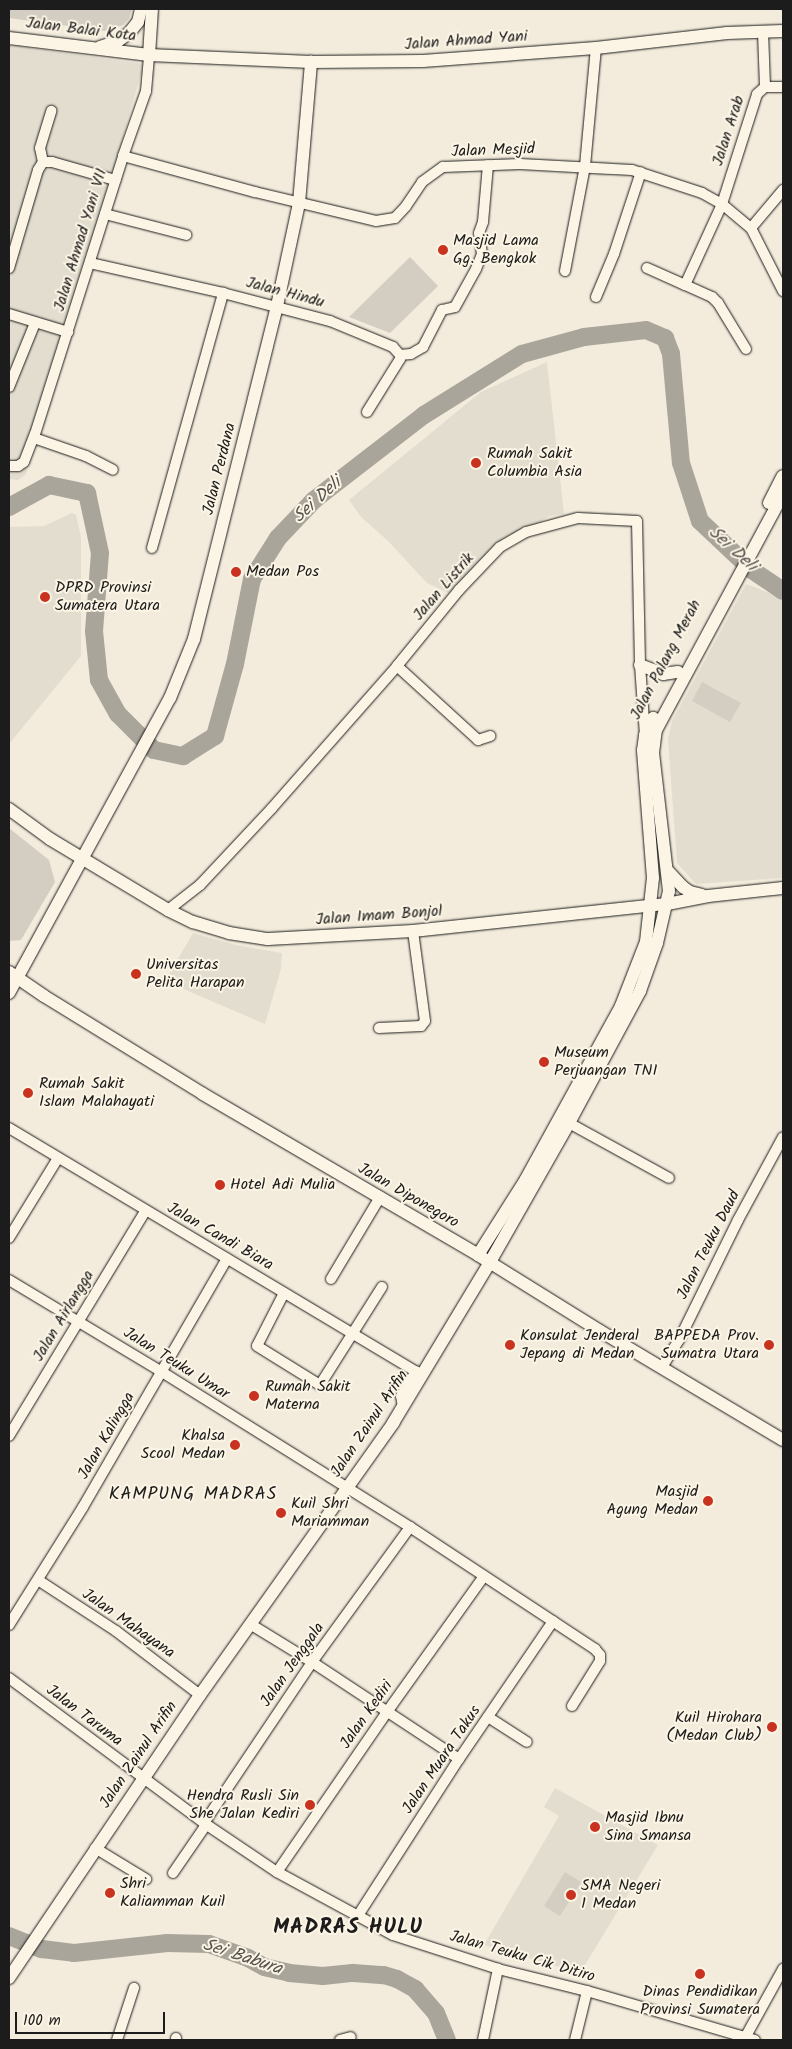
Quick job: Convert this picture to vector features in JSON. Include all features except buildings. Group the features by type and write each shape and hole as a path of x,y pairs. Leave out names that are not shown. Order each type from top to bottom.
{"main road":[{"path":"96,48 118,41 129,33 138,22 141,9"},
{"path":"149,55 152,9"},
{"name":"Jalan Ahmad Yani","path":"149,55 311,62 423,61 596,48 727,33 783,31"},
{"name":"Jalan Balai Kota","path":"9,38 149,55"},
{"name":"Jalan Perdana","path":"9,993 13,975 170,698 194,639 277,306 300,203 311,62"},
{"name":"Jalan Palang Merah","path":"763,523 783,476"},
{"name":"Jalan Palang Merah","path":"651,906 653,878 643,750 645,736 678,672 763,523 783,494"},
{"name":"Jalan Palang Merah","path":"667,904 667,870 653,753 656,730 722,597"},
{"path":"640,665 663,674 678,672"},
{"name":"Jalan Imam Bonjol","path":"9,809 50,840 168,910 193,922 229,934 268,939 414,931 651,906 708,896 783,888"},
{"path":"667,870 690,892 708,896"},
{"name":"Jalan Zainul Arifin","path":"478,1255 576,1100 640,991 657,943 667,904"},
{"name":"Jalan Zainul Arifin","path":"9,1978 142,1778 403,1407 419,1373 490,1262 570,1123 576,1100 630,986 646,942 651,906"},
{"name":"Jalan Diponegoro","path":"13,975 203,1094 490,1262 783,1440"}],"street":[{"path":"763,32 765,88"},
{"path":"565,271 585,166 596,48"},
{"name":"Jalan Ahmad Yani VII","path":"9,466 18,466 24,462 34,436 115,180 146,91 149,55"},
{"name":"Jalan Arab","path":"686,285 722,204 757,94 765,88 783,87"},
{"path":"9,268 38,170 43,162 40,148 51,111"},
{"name":"Jalan Mesjid","path":"123,156 376,221 386,221 400,214 422,182 436,170 443,167 520,164 585,166 641,172 702,193 722,204 751,228 783,291"},
{"path":"43,162 52,162 115,180"},
{"path":"367,412 400,359 400,355 411,354 423,347 442,310 455,307 476,269 482,254 479,234 488,165"},
{"path":"596,296 614,254 641,172"},
{"path":"751,228 783,190"},
{"path":"105,214 186,235"},
{"name":"Jalan Hindu","path":"90,263 277,306 330,321 393,347 400,355"},
{"path":"647,268 712,297 718,303 746,349"},
{"path":"152,548 223,293"},
{"path":"9,314 68,332"},
{"path":"9,387 35,323"},
{"path":"34,436 86,456 113,470"},
{"name":"Jalan Listrik","path":"168,910 200,886 397,666 459,590 500,547 526,532 578,518 637,521 640,665 645,736"},
{"path":"397,666 478,740 490,736"},
{"path":"380,1028 421,1026 425,1020 414,931"},
{"path":"570,1123 670,1178"},
{"name":"Jalan Candi Biara","path":"9,1128 419,1373"},
{"name":"Jalan Teuku Daud","path":"662,1367 678,1340 738,1220 783,1137"},
{"path":"9,1238 58,1158"},
{"path":"330,1279 380,1197"},
{"name":"Jalan Airlangga","path":"9,1436 145,1211"},
{"name":"Jalan Kalingga","path":"9,1625 38,1580 162,1372 227,1259"},
{"name":"Jalan Teuku Umar","path":"9,1280 162,1372 346,1489 410,1527 596,1649 600,1655 600,1661 572,1706"},
{"path":"284,1292 258,1346 318,1386 324,1382 382,1287"},
{"name":"Jalan Jenggala","path":"172,1873 312,1662 410,1527"},
{"name":"Jalan Kediri","path":"277,1872 387,1712 484,1576"},
{"name":"Jalan Mahayana","path":"38,1580 116,1632 200,1695"},
{"name":"Jalan Muara Takus","path":"357,1917 459,1758 553,1622"},
{"path":"250,1624 459,1758"},
{"name":"Jalan Taruma","path":"9,1678 142,1778"},
{"path":"488,1717 527,1742"},
{"name":"Jalan Teuku Cik Ditiro","path":"142,1778 205,1824 277,1872 393,1935 498,1969 587,1991 751,2038"},
{"path":"95,1848 146,1879"},
{"path":"483,2040 498,1969"},
{"path":"751,2038 783,1969"},
{"path":"117,2040 134,1988"},
{"path":"576,2040 587,1991"},
{"path":"340,2040 351,2037"}],"shaded area":[{"path":"9,9 132,9 129,19 123,25 105,31 9,18"},
{"path":"9,45 144,64 26,474 18,480 9,479"},
{"path":"410,257 438,286 390,333 349,317"},
{"name":"Rumah Sakit Columbia Asia","path":"547,362 564,514 550,516 499,546 451,594 427,583 388,541 361,517 349,500 481,392"},
{"name":"DPRD Provinsi Sumatera Utara","path":"72,513 76,515 81,537 81,656 9,744 9,527 44,526"},
{"path":"746,584 783,598 783,878 696,884 677,863 668,739 672,721"},
{"path":"702,682 741,703 730,722 692,701"},
{"path":"9,828 49,860 55,882 21,940 9,941"},
{"path":"193,933 236,945 282,953 281,969 265,1024 165,981"},
{"name":"SMA Negeri 1 Medan","path":"555,1788 658,1845 580,1973 484,1945 559,1816 544,1807"},
{"path":"565,1872 581,1882 560,1916 544,1906"}],"waterway":[{"name":"Sei Deli","path":"9,507 49,485 87,493 100,553 94,631 99,680 118,714 154,750 183,756 215,736 235,664 252,579 278,538 314,500 424,415 522,354 584,337 646,330 665,338 671,354 681,463 700,521 752,570 783,591"},
{"name":"Sei Babura","path":"9,1936 42,1949 74,1953 167,1943 209,1944 248,1958 264,1967 289,1973 323,1976 353,1973 384,1975 397,1979 415,1989 436,2013 447,2040"}],"place":[{"name":"Masjid Lama Gg. Bengkok","path":"443,250"},
{"name":"Rumah Sakit Columbia Asia","path":"476,463"},
{"name":"Medan Pos","path":"236,572"},
{"name":"DPRD Provinsi Sumatera Utara","path":"45,597"},
{"name":"Universitas Pelita Harapan","path":"136,974"},
{"name":"Museum Perjuangan TNI","path":"544,1062"},
{"name":"Rumah Sakit Islam Malahayati","path":"28,1093"},
{"name":"Hotel Adi Mulia","path":"220,1185"},
{"name":"Konsulat Jenderal Jepang di Medan","path":"510,1345"},
{"name":"BAPPEDA Prov. Sumatra Utara","path":"769,1345"},
{"name":"Rumah Sakit Materna","path":"254,1396"},
{"name":"Khalsa Scool Medan","path":"235,1445"},
{"name":"Masjid Agung Medan","path":"708,1501"},
{"name":"Kuil Shri Mariamman","path":"281,1513"},
{"name":"Kuil Hirohara (Medan Club)","path":"772,1727"},
{"name":"Hendra Rusli Sin She Jalan Kediri","path":"310,1805"},
{"name":"Masjid Ibnu Sina Smansa","path":"595,1827"},
{"name":"Shri Kaliamman Kuil","path":"110,1893"},
{"name":"SMA Negeri 1 Medan","path":"571,1895"},
{"name":"Dinas Pendidikan Provinsi Sumatera","path":"700,1974"}],"district":[{"name":"KAMPUNG MADRAS","path":"193,1495"},
{"name":"MADRAS HULU","path":"348,1928"}]}
